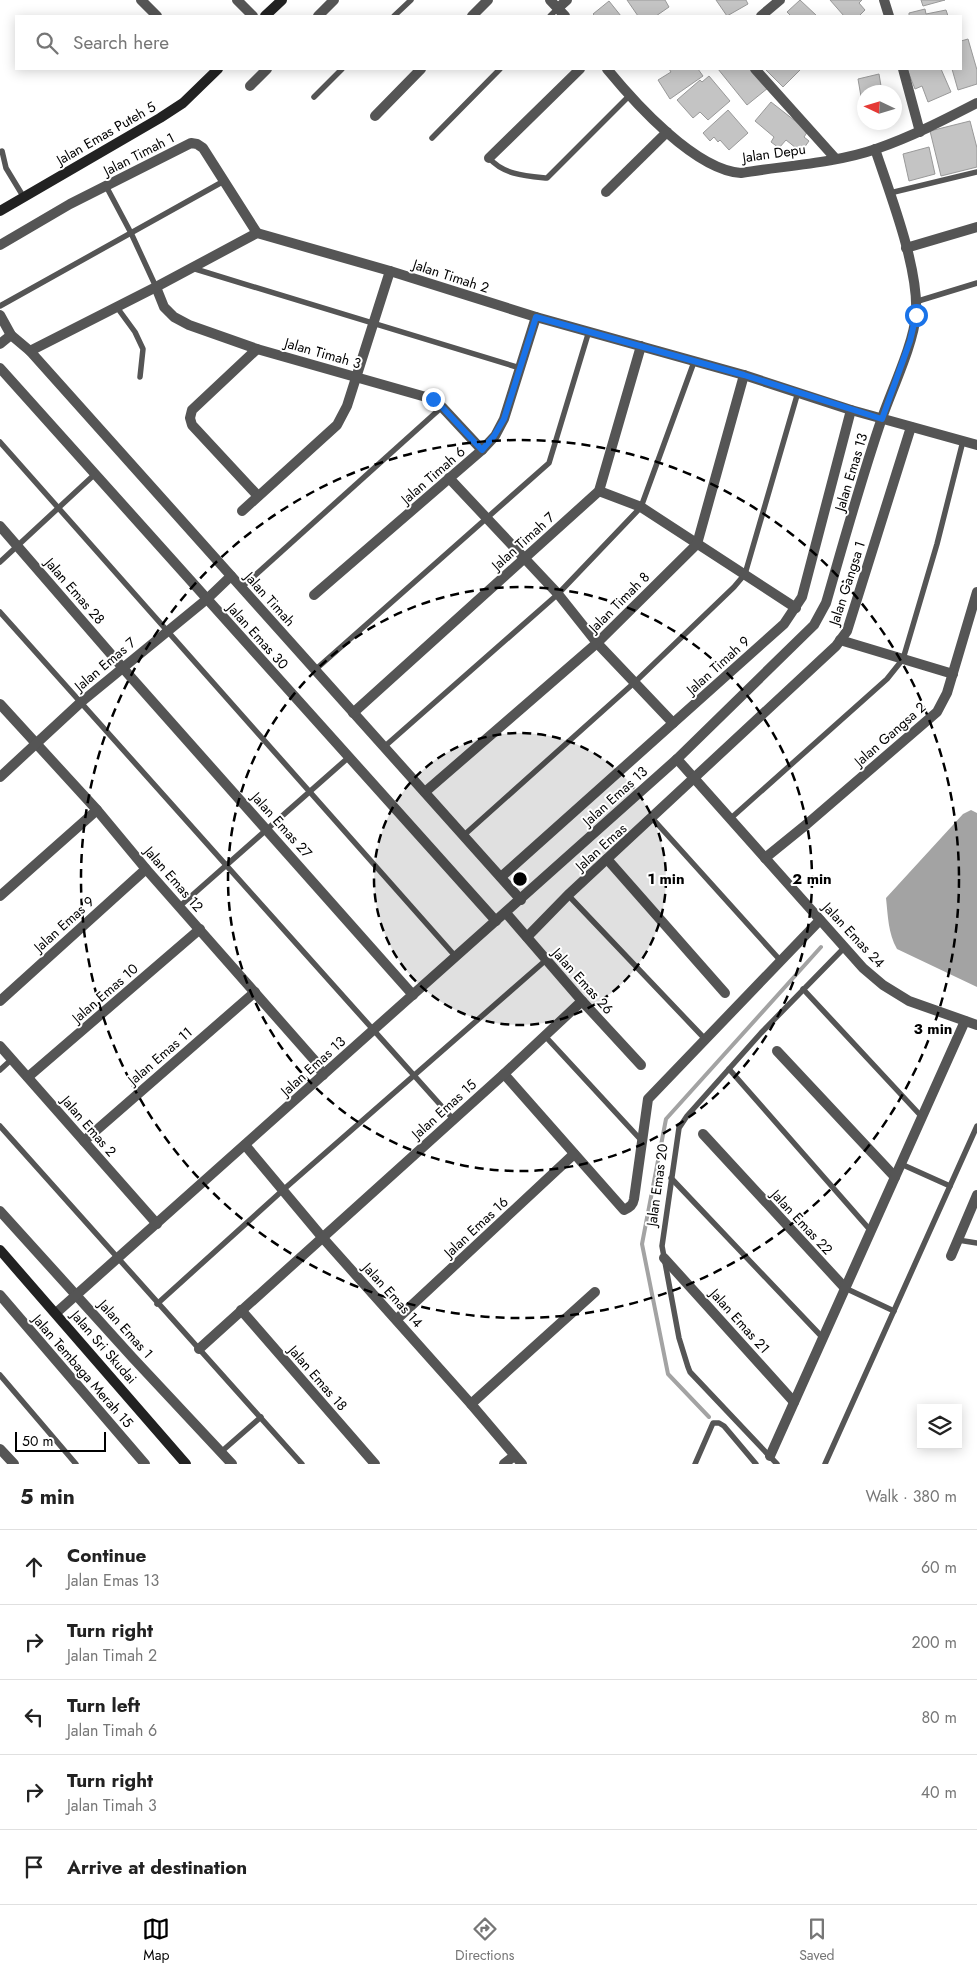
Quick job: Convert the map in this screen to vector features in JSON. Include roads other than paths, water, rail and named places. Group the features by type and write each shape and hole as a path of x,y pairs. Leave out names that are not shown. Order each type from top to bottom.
{"street":[{"path":"141,0 156,15"},
{"path":"237,0 252,15"},
{"path":"266,15 282,0"},
{"path":"319,15 334,0"},
{"path":"473,15 488,0"},
{"path":"550,0 561,12 567,0"},
{"path":"762,15 780,0"},
{"path":"884,0 889,15"},
{"name":"Jalan Emas Puteh 5","path":"0,211 160,118 182,103 217,70"},
{"path":"250,86 266,70"},
{"path":"375,116 420,70"},
{"path":"489,158 579,70"},
{"name":"Jalan Depu","path":"608,70 629,96 666,132 714,165 729,172 741,173 835,158 875,149 920,132 977,103"},
{"path":"756,70 835,158"},
{"path":"903,70 920,132"},
{"path":"606,192 666,132"},
{"name":"Jalan Timah 1","path":"0,245 70,204 191,143 203,148 257,233"},
{"name":"Jalan Emas 13","path":"56,1313 677,759 814,625 826,603 882,419 910,341 916,315 915,288 906,248 875,149"},
{"path":"906,248 977,227"},
{"path":"30,351 257,233"},
{"name":"Jalan Timah 2","path":"257,233 390,271 536,317 744,375 911,428 977,445"},
{"path":"242,511 337,425 348,406 390,271"},
{"name":"Jalan Timah 3","path":"156,287 164,307 174,317 189,325 257,349 433,399 482,450"},
{"name":"Jalan Timah","path":"0,316 11,335 30,351 521,900"},
{"name":"Jalan Timah 6","path":"314,595 482,450 494,436 504,419 536,317"},
{"path":"0,344 11,335"},
{"path":"641,346 599,492 641,507 796,608"},
{"path":"257,349 192,410 190,418 192,425 258,496"},
{"name":"Jalan Emas 30","path":"0,368 496,922"},
{"name":"Jalan Timah 8","path":"425,792 597,643 697,544 744,375"},
{"name":"Jalan Timah 9","path":"501,876 784,624 802,597 851,410"},
{"name":"Jalan Gangsa 1","path":"694,778 836,646 847,631 911,428"},
{"path":"449,478 558,594 597,643 673,723"},
{"name":"Jalan Timah 7","path":"353,713 599,492"},
{"name":"Jalan Emas 28","path":"0,526 126,671"},
{"name":"Jalan Emas 7","path":"0,777 80,703 126,671 167,631 207,599 231,576"},
{"name":"Jalan Gangsa 2","path":"765,858 937,712 948,693 977,592"},
{"path":"840,640 953,674"},
{"name":"Jalan Emas 27","path":"126,671 269,830 413,995"},
{"name":"Jalan Emas 12","path":"0,704 97,810 146,869 316,1062 323,1075"},
{"name":"Jalan Emas 24","path":"677,759 844,948 883,985 909,1001 977,1025"},
{"name":"Jalan Emas","path":"527,937 568,895 694,778"},
{"path":"0,896 97,810"},
{"path":"607,860 725,993"},
{"name":"Jalan Emas 9","path":"0,1001 146,869"},
{"name":"Jalan Emas 26","path":"506,913 582,1001 641,1065"},
{"path":"504,1074 624,1210 633,1204 648,1100 820,920"},
{"name":"Jalan Emas 10","path":"28,1077 200,929"},
{"name":"Jalan Emas 11","path":"84,1141 255,992"},
{"name":"Jalan Emas 15","path":"322,1237 504,1074 582,1001"},
{"name":"Jalan Emas 20","path":"773,1460 794,1402 965,1021"},
{"name":"Jalan Emas 2","path":"0,1046 157,1224"},
{"path":"777,1051 895,1177"},
{"name":"Jalan Emas 22","path":"703,1134 845,1288"},
{"name":"Jalan Emas 14","path":"245,1145 322,1237 522,1464"},
{"name":"Jalan Emas 16","path":"397,1320 574,1154"},
{"path":"951,1256 977,1195"},
{"name":"Jalan Emas 1","path":"0,1211 232,1464"},
{"path":"198,1349 322,1237"},
{"name":"Jalan Sri Skudai","path":"0,1250 186,1464"},
{"name":"Jalan Emas 21","path":"664,1258 794,1402"},
{"path":"471,1404 595,1292"},
{"name":"Jalan Tembaga Merah 15","path":"0,1295 145,1464"},
{"name":"Jalan Emas 18","path":"240,1310 375,1464"},
{"path":"0,1449 14,1464"},
{"path":"504,1464 514,1456"}],"lane":[{"path":"395,15 411,0"},
{"path":"314,97 341,70"},
{"path":"432,138 499,70"},
{"path":"489,158 497,167 512,173 547,178 629,96"},
{"path":"0,152 2,151 6,168 23,196"},
{"path":"890,194 977,172"},
{"path":"0,306 224,181"},
{"path":"106,186 132,233 156,287"},
{"path":"192,268 520,368"},
{"path":"916,302 977,283"},
{"path":"116,306 135,332 143,350 140,377"},
{"path":"315,670 549,463 589,332"},
{"path":"384,747 558,594 641,507 694,362"},
{"path":"463,836 634,682 734,587 745,574 798,392"},
{"path":"242,587 442,407"},
{"path":"730,819 887,679 903,659 937,544 963,441"},
{"path":"0,442 456,957"},
{"path":"0,562 95,474"},
{"path":"0,612 414,1077 454,1119"},
{"path":"180,906 269,830 349,757"},
{"path":"652,818 780,960"},
{"path":"568,895 705,1039"},
{"name":"Jalan Emas 20","path":"773,1460 690,1372 680,1338 662,1246 671,1178 679,1128 729,1069 844,948"},
{"path":"157,1304 283,1190 546,960"},
{"path":"803,989 922,1117"},
{"path":"545,1036 641,1140"},
{"path":"0,1070 12,1059"},
{"path":"729,1069 871,1231"},
{"path":"0,1126 157,1304 302,1464"},
{"path":"824,1464 977,1126"},
{"path":"901,1164 950,1186"},
{"path":"671,1178 823,1338"},
{"path":"958,1240 977,1243"},
{"name":"Jalan Emas 22","path":"845,1288 894,1311"},
{"path":"0,1375 76,1464"},
{"path":"221,1452 261,1417"},
{"path":"695,1464 713,1423 719,1423 724,1426 756,1464"}],"waterway":[{"path":"709,1417 668,1374 642,1244 666,1119 821,947"}]}
